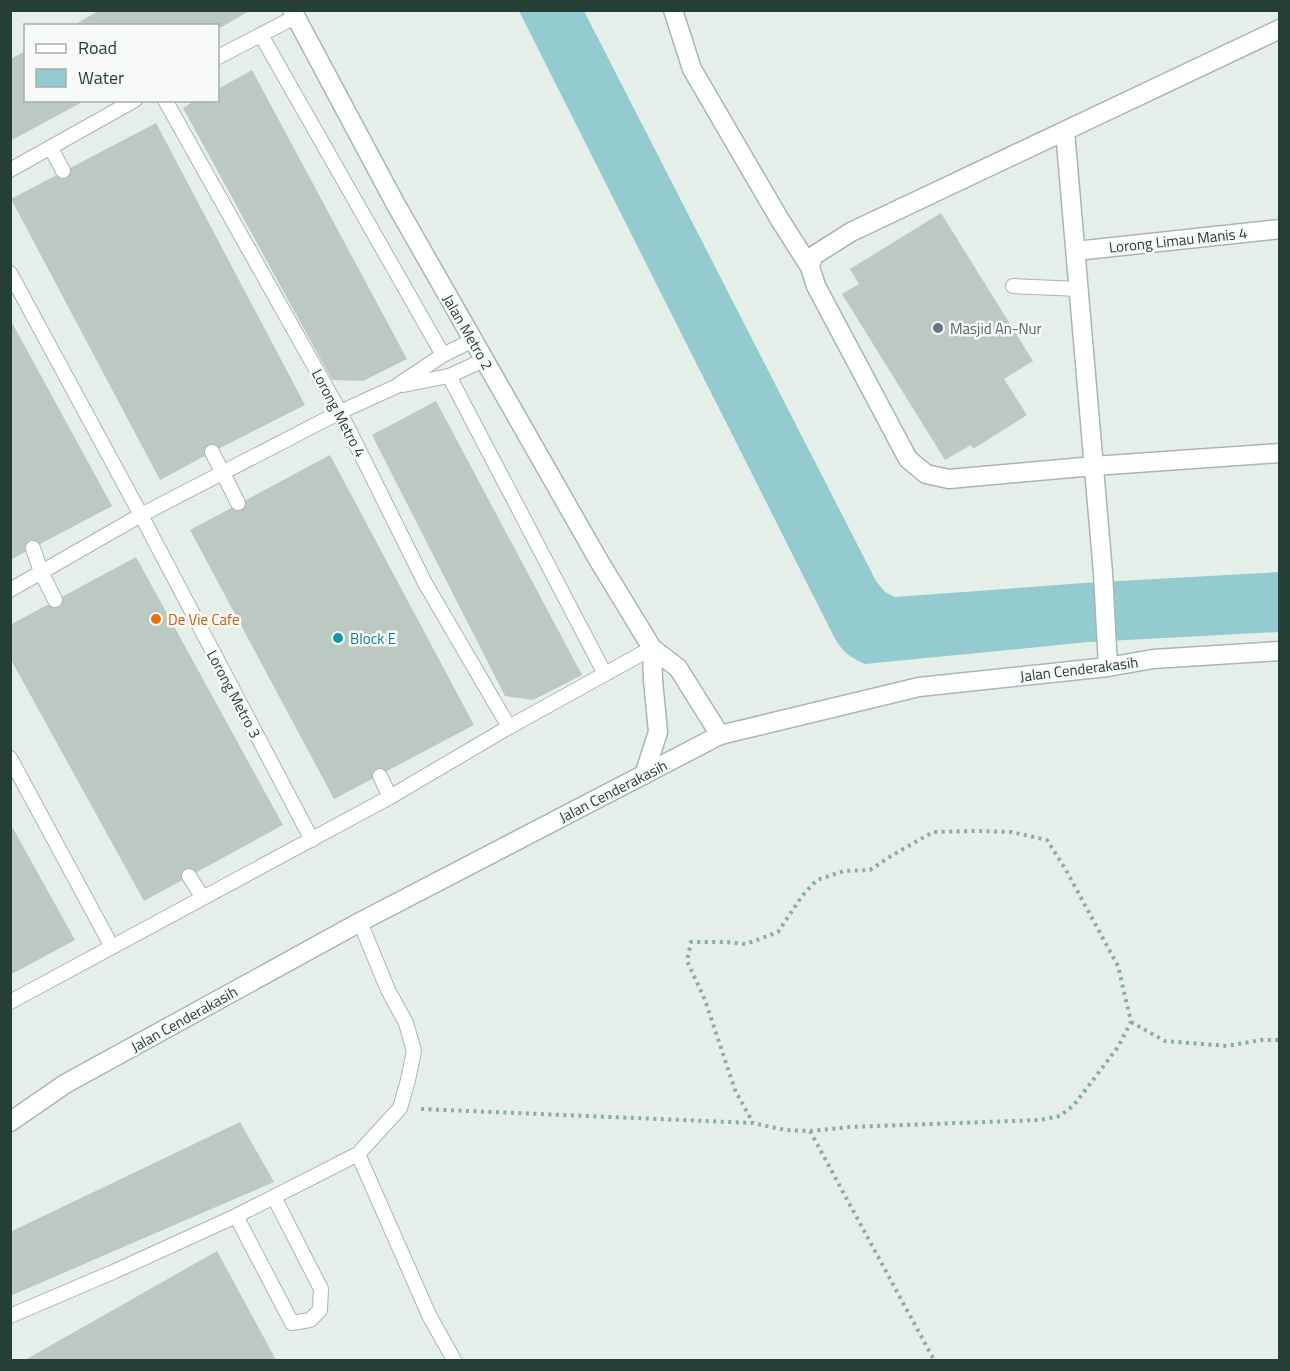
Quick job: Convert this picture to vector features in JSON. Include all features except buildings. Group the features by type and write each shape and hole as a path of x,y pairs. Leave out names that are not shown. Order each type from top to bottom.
{"street":[{"path":"674,10 692,69 810,267 816,286 908,459 926,474 949,479 1280,453"},
{"name":"Jalan Metro 2","path":"294,14 395,203 599,561 652,648 678,668 720,735"},
{"path":"810,267 813,256 851,232 1280,29"},
{"path":"1065,131 1103,573 1108,658"},
{"name":"Lorong Limau Manis 4","path":"1076,251 1280,229"},
{"name":"Jalan Metro 2","path":"644,775 658,732 652,648"},
{"name":"Jalan Cenderakasih","path":"10,1122 65,1084 360,922 720,735 919,687 1108,658 1153,659 1280,651"},
{"path":"10,1109 65,1084"}],"lane":[{"path":"219,56 294,14"},
{"path":"261,34 443,355"},
{"path":"10,170 132,102"},
{"name":"Lorong Metro 4","path":"166,102 340,412 425,584 509,727"},
{"path":"51,148 63,171"},
{"name":"Lorong Metro 3","path":"10,273 141,515 312,840"},
{"path":"1013,286 1079,289"},
{"path":"10,590 141,515 340,412 395,387 443,355 473,340"},
{"path":"395,387 449,376 484,360"},
{"path":"449,376 605,674"},
{"path":"212,452 238,503"},
{"path":"33,549 55,600"},
{"path":"10,1002 312,840 652,648"},
{"path":"10,758 112,947"},
{"path":"380,776 390,796"},
{"path":"189,876 203,898"},
{"path":"10,1316 236,1216 358,1154 400,1108 414,1051 406,1023 388,990 360,922"},
{"path":"358,1154 429,1315 454,1360"},
{"path":"236,1216 292,1323 310,1320 320,1310 321,1289 274,1197"}],"path":[{"path":"400,1108 753,1123 785,1130 810,1131 1040,1120 1060,1116 1074,1105 1118,1047 1131,1022 1118,966 1066,870 1047,840 1011,832 933,832 870,870 844,871 817,880 802,896 778,932 746,944 691,942 687,961 705,1000 735,1090 753,1123"},
{"path":"1131,1022 1165,1041 1227,1046 1261,1040 1280,1040"},
{"path":"810,1131 934,1360"}],"water":[{"path":"519,11 584,11 876,581 885,592 895,597 1279,572 1279,632 1089,642 865,664 845,652 826,621"}],"place":[{"name":"Masjid An-Nur","path":"938,328"},
{"name":"De Vie Cafe","path":"156,619"},
{"name":"Block E","path":"338,638"}]}
